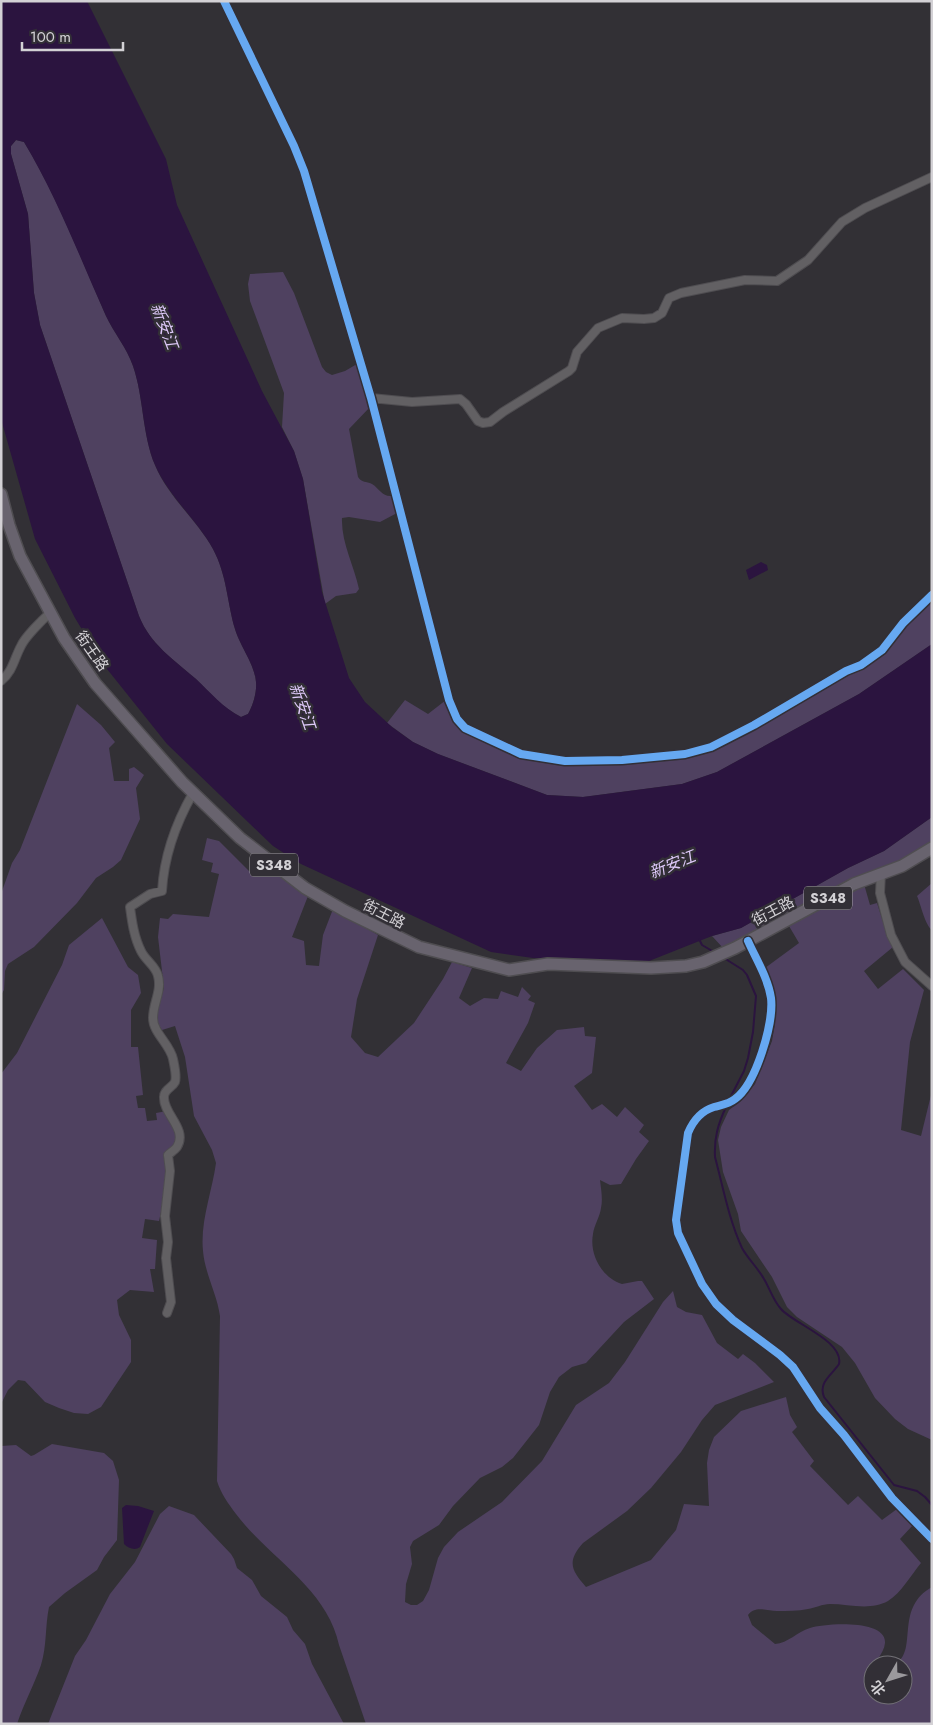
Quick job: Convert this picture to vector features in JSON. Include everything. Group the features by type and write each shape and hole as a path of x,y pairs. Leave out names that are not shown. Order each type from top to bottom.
{"main road":[{"name":"街王路","path":"1,494 8,525 20,556 64,638 95,683 193,793 240,838 305,888 345,911 419,947 509,970 548,964 651,968 674,967 703,962 748,941 854,884 902,866 932,848"}],"street":[{"path":"224,1 298,155 371,398 449,700 456,719 469,731 521,754 565,761 622,760 685,754 711,747 754,725 875,656 887,645 913,612 932,595"},
{"path":"371,398 431,402 460,399 480,423 490,422 570,370 577,352 598,328 622,318 654,318 662,313 669,298 681,293 745,280 777,281 808,260 842,222 865,208 932,177"},
{"path":"1,681 14,665 22,645 50,613"},
{"path":"167,1313 170,1302 166,1258 168,1242 164,1216 170,1172 168,1155 177,1146 179,1134 166,1108 164,1096 176,1078 173,1058 153,1020 159,987 158,975 141,952 133,929 130,907 150,894 162,891 168,851 184,809 193,793"},
{"path":"880,873 880,893 892,935 905,962 932,986"},
{"path":"748,941 765,979 770,996 771,1013 768,1031 763,1050 744,1091 730,1102 704,1112 691,1126 688,1133 676,1213 678,1233 702,1284 716,1304 741,1327 780,1355 793,1367 820,1408 892,1498 932,1539"}],"shaded area":[{"path":"16,140 24,142 47,184 68,227 106,316 133,366 137,378 148,441 155,465 167,488 199,528 218,559 235,629 253,669 256,682 252,707 248,714 241,717 223,705 163,651 149,635 139,616 40,325 34,293 28,214 11,154 11,146"},
{"path":"283,272 294,293 322,367 326,372 332,375 345,371 357,364 370,407 349,429 358,477 372,484 383,494 392,496 397,513 380,522 349,517 342,518 346,545 359,589 356,593 336,596 325,604 303,479 294,451 282,427 284,393 250,301 248,284 250,274"},
{"path":"932,599 932,644 859,694 717,772 682,784 583,797 547,795 438,754 413,742 387,723 405,700 428,714 446,700 464,732 476,738 561,764 688,755 771,718 870,663 910,618"},
{"path":"77,704 101,725 115,742 109,748 114,781 129,781 129,769 134,767 144,775 136,788 140,819 121,860 96,878 77,903 34,947 8,964 5,971 4,990 1,995 1,894"},
{"path":"932,817 932,844 912,856 724,949 712,936 741,928 848,868 884,851"},
{"path":"207,838 219,841 252,874 262,863 308,896 292,937 304,941 306,965 319,966 323,935 333,909 378,935 357,999 351,1037 365,1053 378,1057 414,1023 452,962 472,968 459,998 470,1006 484,998 498,999 501,991 518,997 522,987 531,996 528,1000 535,1003 528,1023 506,1063 521,1071 537,1048 557,1030 584,1027 585,1036 596,1037 592,1073 574,1086 592,1110 602,1104 617,1117 625,1107 644,1125 639,1132 649,1141 621,1184 610,1185 600,1180 602,1205 592,1242 598,1264 608,1276 622,1284 642,1281 654,1299 624,1322 586,1363 572,1367 559,1377 550,1392 539,1425 513,1458 502,1467 480,1478 453,1506 439,1525 413,1541 410,1547 412,1564 406,1584 405,1602 417,1605 423,1601 429,1590 438,1558 444,1547 458,1532 502,1502 542,1461 576,1405 609,1383 625,1362 663,1302 673,1291 677,1307 686,1312 702,1315 717,1343 738,1359 743,1354 774,1382 715,1405 702,1420 681,1452 651,1488 627,1511 583,1543 574,1556 574,1571 586,1587 651,1560 676,1530 684,1504 709,1506 707,1463 714,1437 741,1411 786,1397 790,1415 797,1427 792,1432 814,1461 810,1466 848,1505 858,1496 882,1520 897,1509 913,1525 900,1539 921,1563 906,1584 888,1601 881,1604 859,1606 827,1604 792,1611 758,1609 748,1615 752,1625 775,1644 784,1642 805,1630 818,1626 841,1624 866,1626 876,1630 883,1635 885,1643 880,1655 863,1655 863,1705 913,1705 913,1655 903,1655 910,1615 914,1605 921,1595 932,1587 932,1724 366,1724 332,1625 322,1607 310,1590 249,1530 228,1502 217,1481 220,1316 203,1251 203,1229 216,1163 212,1150 194,1116 185,1057 175,1026 162,1030 155,1019 164,988 158,937 160,918 168,919 173,914 209,917 219,874 211,872 213,863 202,860"},
{"path":"932,883 932,930 925,919 917,896"},
{"path":"864,884 870,905 877,903 893,947 864,971 878,989 903,969 924,990 910,1042 901,1130 921,1136 932,1091 932,1440 908,1429 895,1419 875,1398 855,1363 842,1347 797,1317 787,1307 772,1277 741,1231 738,1214 723,1172 718,1140 721,1127 729,1110 741,1101 755,1084 772,1041 775,1005 774,995 765,968 799,943 789,926"},
{"path":"102,918 128,967 138,975 141,993 131,1010 131,1047 138,1047 143,1095 136,1096 138,1108 145,1108 147,1121 157,1120 156,1113 167,1111 178,1134 175,1145 167,1154 167,1185 159,1221 145,1219 142,1238 157,1240 155,1269 150,1269 154,1292 130,1290 117,1300 119,1315 131,1340 131,1362 101,1407 88,1414 74,1413 45,1402 25,1381 18,1380 8,1390 1,1404 1,1074 17,1053 62,965 69,945"},
{"path":"52,1444 104,1453 113,1461 119,1480 117,1540 97,1570 49,1607 43,1658 17,1724 1,1724 1,1446 16,1445 31,1456"},
{"path":"169,1506 194,1515 231,1554 237,1568 252,1580 261,1596 287,1617 293,1630 305,1644 312,1664 344,1724 48,1724 75,1656 86,1640 110,1594 135,1562 160,1514"}],"water":[{"name":"新安江","path":"1,1 87,1 166,159 177,205 262,391 294,451 303,479 322,592 349,678 365,702 392,727 413,742 438,754 547,795 583,797 682,784 717,772 859,694 932,644 932,817 884,851 848,868 741,928 712,936 644,963 533,958 491,952 301,864 273,846 167,744 103,664 75,618 35,539 1,419","holes":["16,140 24,142 58,206 106,316 133,366 137,378 148,441 155,465 168,488 199,528 218,559 235,629 253,669 256,682 252,707 248,714 241,717 223,704 163,651 149,635 139,616 40,325 34,293 28,214 11,154 11,146"]},
{"path":"761,562 767,565 768,570 749,580 746,570"},
{"path":"126,1505 138,1506 154,1511 140,1547 136,1549 124,1544 122,1508"}],"waterway":[{"path":"699,939 702,945 714,952"},
{"path":"724,958 743,970 756,996 753,1032 748,1058 744,1071 730,1098"},
{"path":"726,1107 717,1131 715,1157 730,1215 742,1248 762,1275 781,1309 787,1315 826,1340 834,1348 839,1364 824,1383 824,1397 894,1485 917,1491 932,1505"}],"cycle path":[{"path":"224,1 294,146 304,171 371,398 449,700 457,719 465,728 521,754 565,761 622,760 685,754 711,747 754,725 846,671 861,665 882,650 903,623 932,595"},
{"path":"748,941 765,976 771,998 770,1022 762,1052 743,1091 730,1102 709,1109 701,1114 692,1124 688,1133 676,1220 678,1233 702,1284 716,1304 733,1320 793,1367 820,1408 844,1435 892,1498 932,1539"}]}
